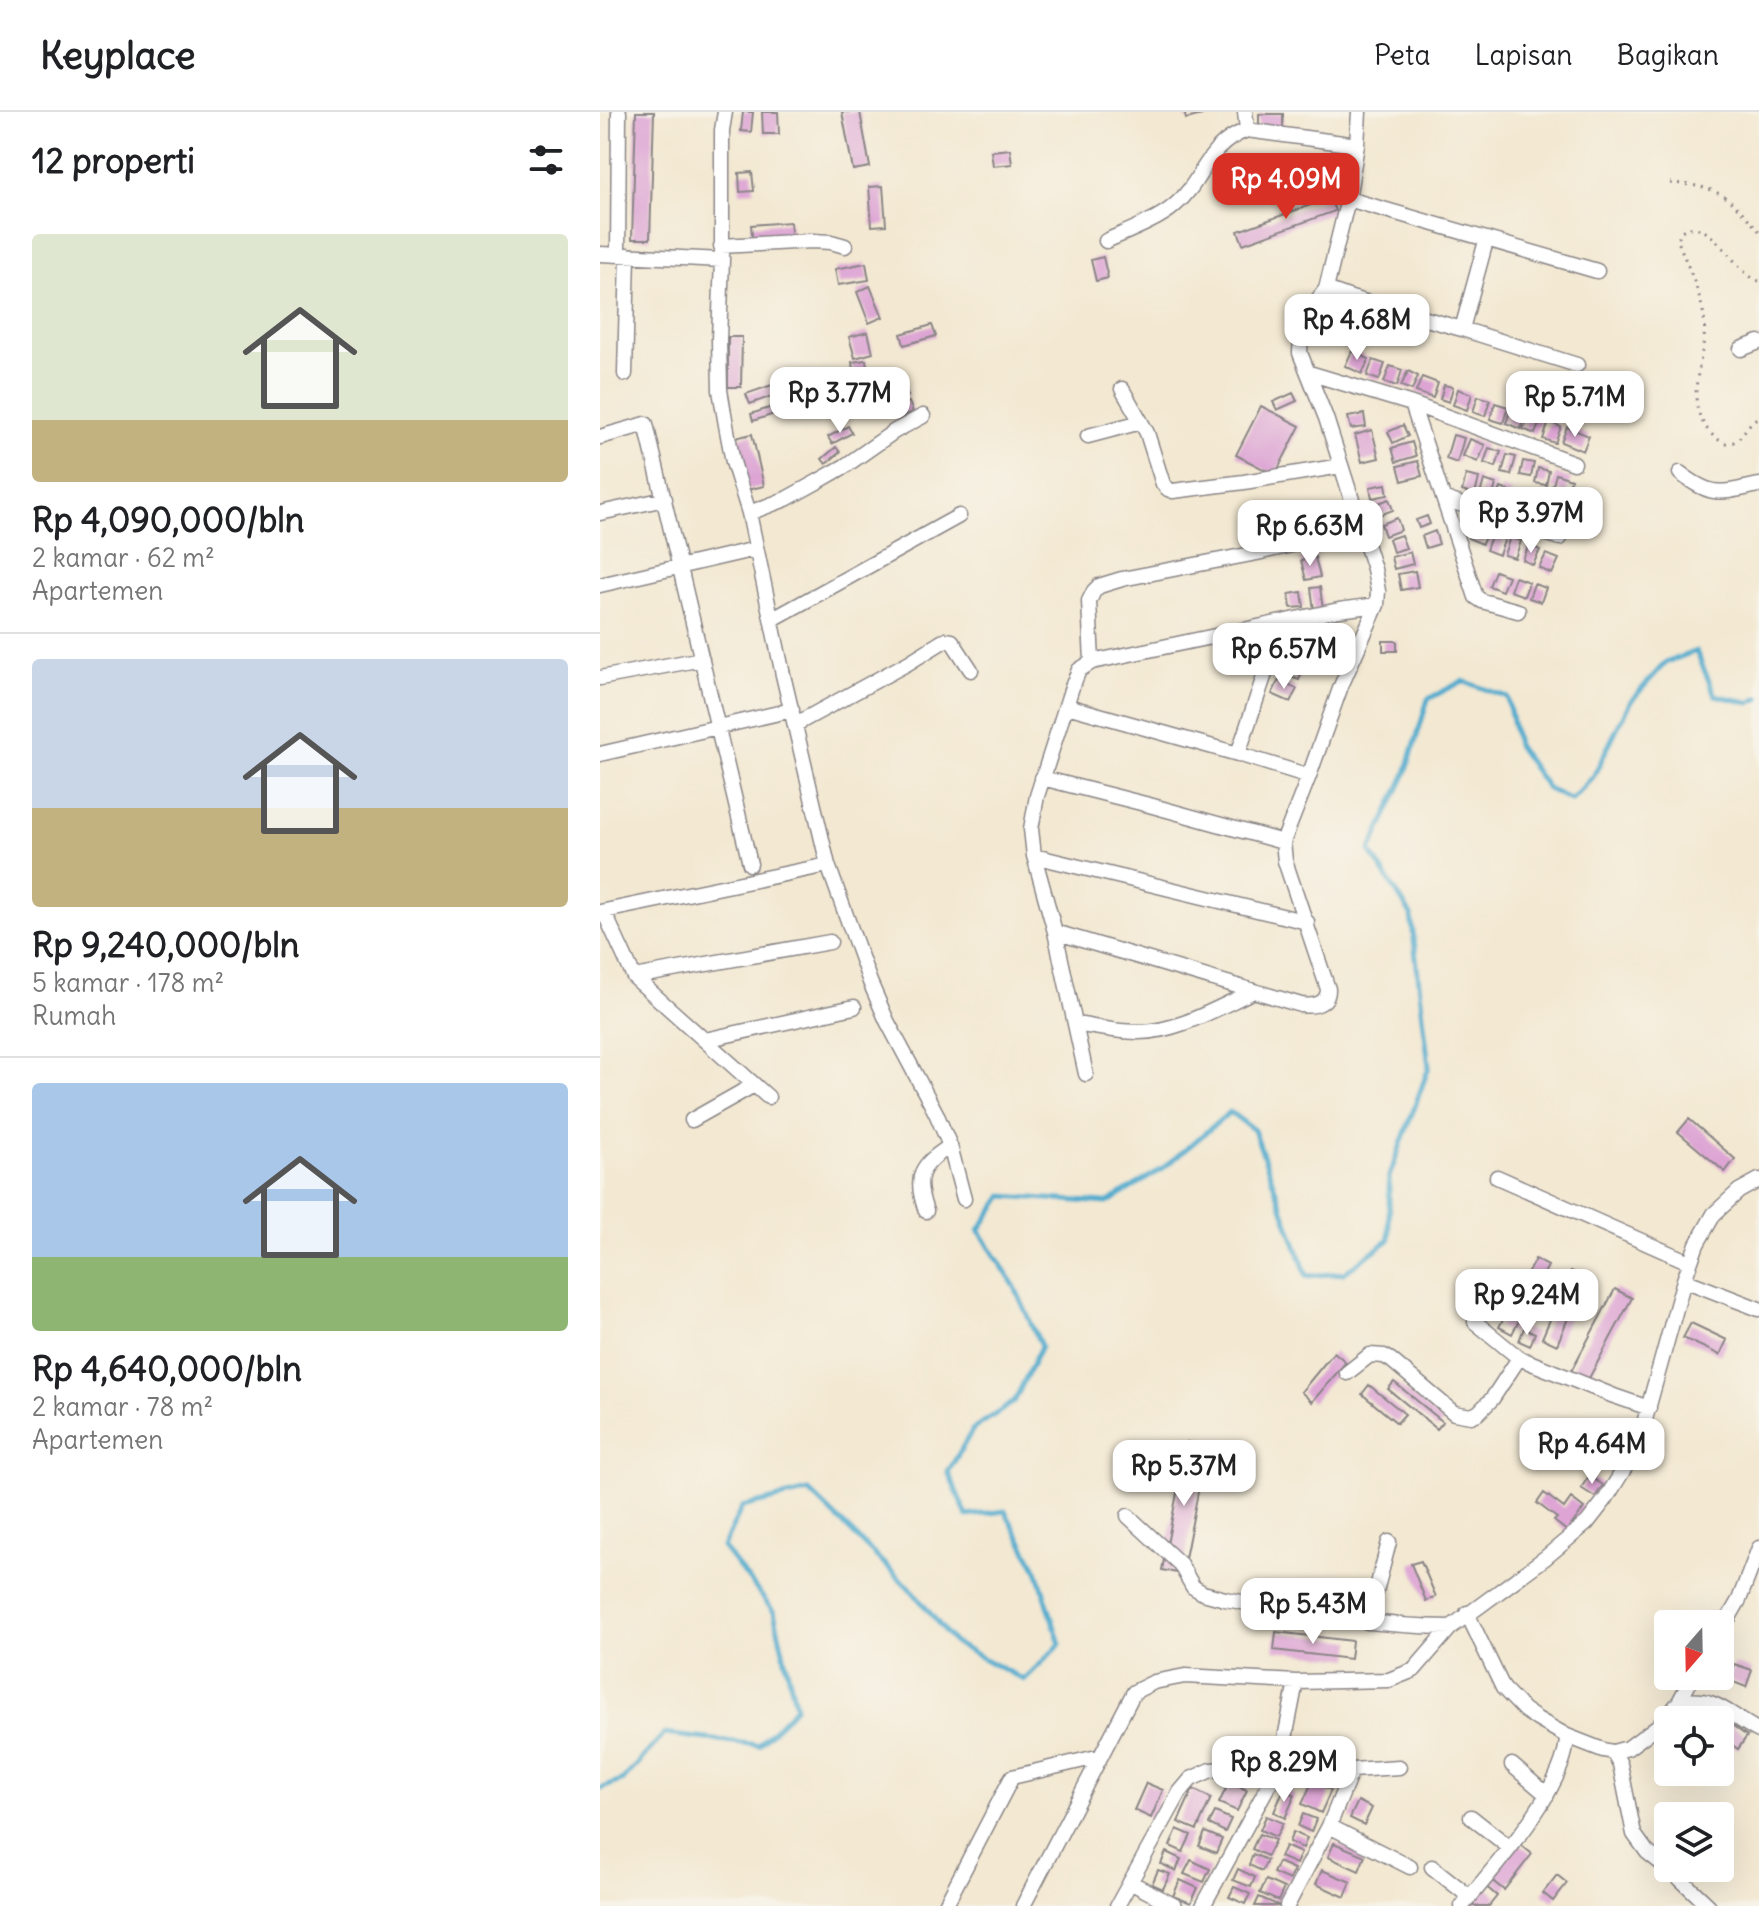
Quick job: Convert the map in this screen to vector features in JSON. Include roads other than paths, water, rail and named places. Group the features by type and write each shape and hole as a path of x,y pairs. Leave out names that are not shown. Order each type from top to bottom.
{"street":[{"path":"619,112 625,374"},
{"path":"725,112 722,130 720,390 733,462 749,513 828,865 870,982 950,1146 964,1199"},
{"path":"1245,112 1247,130"},
{"path":"1055,932 1284,1001 1311,1007 1326,998 1328,989 1285,861 1283,842 1341,686 1377,605 1377,580 1341,466 1300,353 1307,314 1326,289 1348,199 1359,112"},
{"path":"1106,241 1174,207 1188,193 1214,151 1233,135 1247,130 1357,145"},
{"path":"1348,199 1597,271"},
{"path":"600,254 722,253 812,241 845,246"},
{"path":"1462,329 1486,241"},
{"path":"1326,289 1577,365"},
{"path":"1741,349 1759,342"},
{"path":"1309,373 1412,404 1574,463"},
{"path":"1122,389 1150,441 1160,479 1170,490 1341,466"},
{"path":"1412,404 1476,597 1518,611"},
{"path":"749,513 786,499 817,482 923,416"},
{"path":"1088,436 1141,422"},
{"path":"600,437 646,424 750,864"},
{"path":"1680,473 1713,492 1723,493 1759,485"},
{"path":"600,513 665,499"},
{"path":"1445,499 1560,538"},
{"path":"773,619 959,516"},
{"path":"1092,662 1089,601 1099,586 1361,529"},
{"path":"600,585 756,549"},
{"path":"1086,1074 1055,932 1034,856 1031,829 1042,778 1076,676 1082,667 1092,662 1339,610 1377,605"},
{"path":"1238,754 1282,623"},
{"path":"600,754 719,727 794,717 908,663 945,640 952,641 971,670"},
{"path":"600,678 702,659"},
{"path":"1067,706 1309,776"},
{"path":"1042,778 1283,842"},
{"path":"1034,856 1307,922"},
{"path":"768,1097 634,977 602,912 828,865"},
{"path":"634,977 830,942"},
{"path":"1075,1024 1126,1032 1150,1032 1197,1017 1254,991"},
{"path":"705,1040 854,1007"},
{"path":"692,1120 754,1085"},
{"path":"926,1211 921,1175 932,1158 950,1146"},
{"path":"1497,1177 1689,1262"},
{"path":"1023,1906 1134,1692 1154,1682 1185,1676 1296,1682 1389,1680 1403,1675 1414,1670 1467,1613 1515,1581 1587,1523 1632,1456 1649,1408 1689,1262 1703,1230 1714,1214 1739,1191 1759,1180"},
{"path":"1684,1280 1759,1309"},
{"path":"1475,1322 1519,1358 1649,1408"},
{"path":"1347,1373 1370,1355 1384,1356 1454,1413 1471,1416 1478,1413 1502,1387 1519,1358"},
{"path":"1128,1516 1180,1564 1193,1587 1203,1593 1368,1622 1451,1627"},
{"path":"1368,1622 1389,1542"},
{"path":"1733,1610 1759,1548"},
{"path":"1467,1613 1510,1697 1524,1710 1567,1736 1603,1750 1628,1748 1663,1722 1685,1690"},
{"path":"1203,1906 1280,1764 1296,1682"},
{"path":"1679,1702 1706,1701 1759,1731"},
{"path":"1432,1867 1466,1901 1547,1795 1562,1765 1567,1736"},
{"path":"1617,1751 1615,1755 1620,1764 1634,1834 1647,1852 1709,1906"},
{"path":"945,1906 1012,1777 1101,1756"},
{"path":"1117,1906 1180,1792 1191,1779 1211,1770 1280,1764 1352,1770 1399,1767"},
{"path":"1512,1765 1547,1795"},
{"path":"1287,1906 1329,1826 1352,1770"},
{"path":"1471,1817 1509,1847"},
{"path":"1329,1826 1410,1867"},
{"path":"1130,1882 1175,1906"}],"waterway":[{"path":"600,1789 623,1780 664,1734 759,1745 796,1707 774,1612 723,1547 742,1507 809,1491 914,1593 954,1643 1024,1680 1060,1644 1037,1570 1005,1511 967,1516 948,1472 973,1429 1014,1402 1041,1346 1015,1287 979,1230 1003,1196 1107,1203 1162,1169 1230,1112 1254,1130 1307,1276 1344,1273 1389,1240 1389,1177 1429,1067 1411,915 1370,851 1406,773 1428,699 1463,681 1507,697 1517,745 1548,789 1571,800 1593,777 1630,702 1665,663 1696,651 1715,695 1750,703 1759,698"}]}
